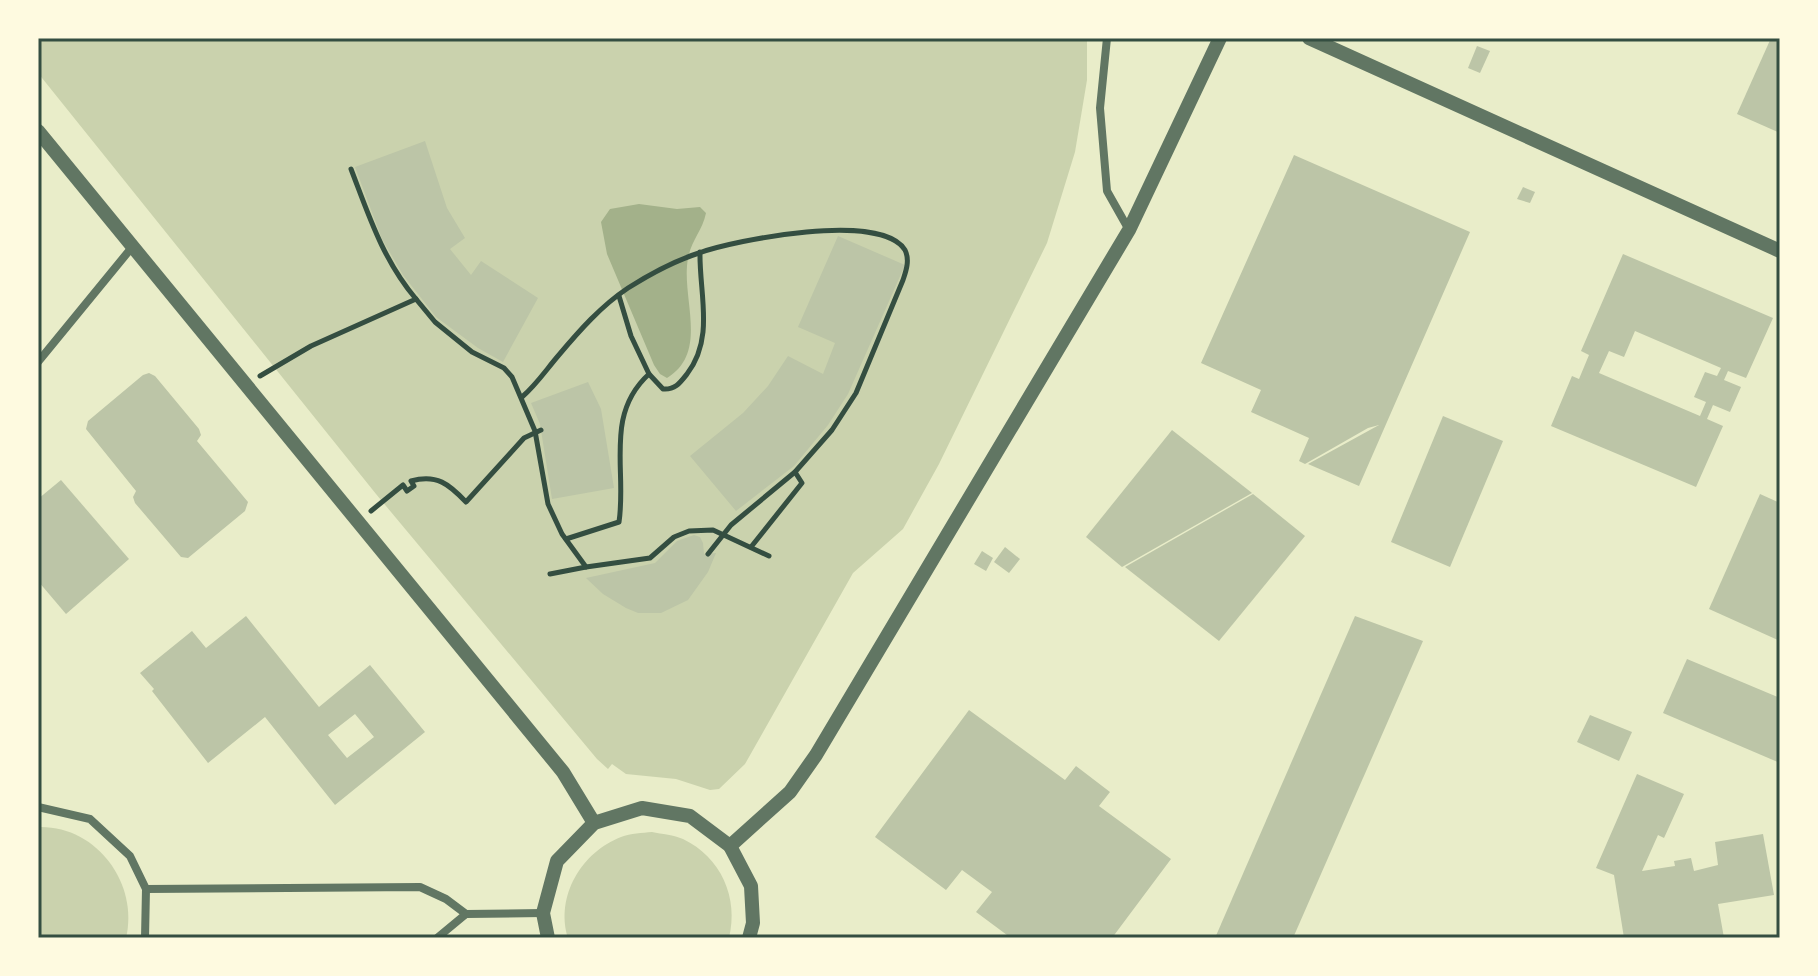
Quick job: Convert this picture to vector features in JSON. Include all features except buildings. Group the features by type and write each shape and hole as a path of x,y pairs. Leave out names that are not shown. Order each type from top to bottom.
{"street":[{"path":"1107,38 1100,108 1107,191 1129,230"},
{"path":"730,846 790,792 816,755 1129,230 1220,38"},
{"path":"1309,38 1780,251"},
{"path":"38,131 563,772 594,823"},
{"path":"38,362 133,246"},
{"path":"38,807 90,819 130,856 146,889 145,938"},
{"path":"548,938 543,913 557,861 594,823 642,808 690,816 730,846 751,886 753,923 749,938"},
{"path":"146,889 420,887 446,899 466,914 543,913"},
{"path":"437,938 466,914"}],"path":[{"path":"351,169 375,236 400,280 435,322 472,352 504,368 522,397 538,431 548,504 566,539 586,567"},
{"path":"522,397 576,335 619,296 670,264 698,253 832,229 875,233 905,250 908,265 903,280 856,393 832,430 795,472 731,525 708,554"},
{"path":"619,296 631,336 649,374 663,389 671,390 678,386 697,361 703,344 698,253"},
{"path":"246,385 311,346 416,299"},
{"path":"566,539 619,522 622,486 618,450 620,428 633,393 649,374"},
{"path":"359,522 403,485 407,491 414,486 411,481 421,478 437,479 448,484 466,502 524,438 538,431"},
{"path":"751,547 802,483 795,472"},
{"path":"550,574 650,558 674,537 689,531 713,530 769,556"}],"shaded area":[{"path":"38,38 1087,38 1087,80 1075,152 1047,243 939,464 903,529 853,573 745,764 719,789 710,790 676,779 626,774 612,764 608,769 597,759 376,494 38,73"},
{"path":"639,204 677,209 700,207 706,213 690,250 687,266 691,327 687,356 667,378 654,365 607,254 601,222 610,209"},
{"path":"38,827 59,829 78,836 109,861 126,897 126,938 38,938"},
{"path":"652,832 683,839 708,856 717,868 729,894 729,938 568,938 565,907 575,877 584,864 594,853 621,837"}]}
